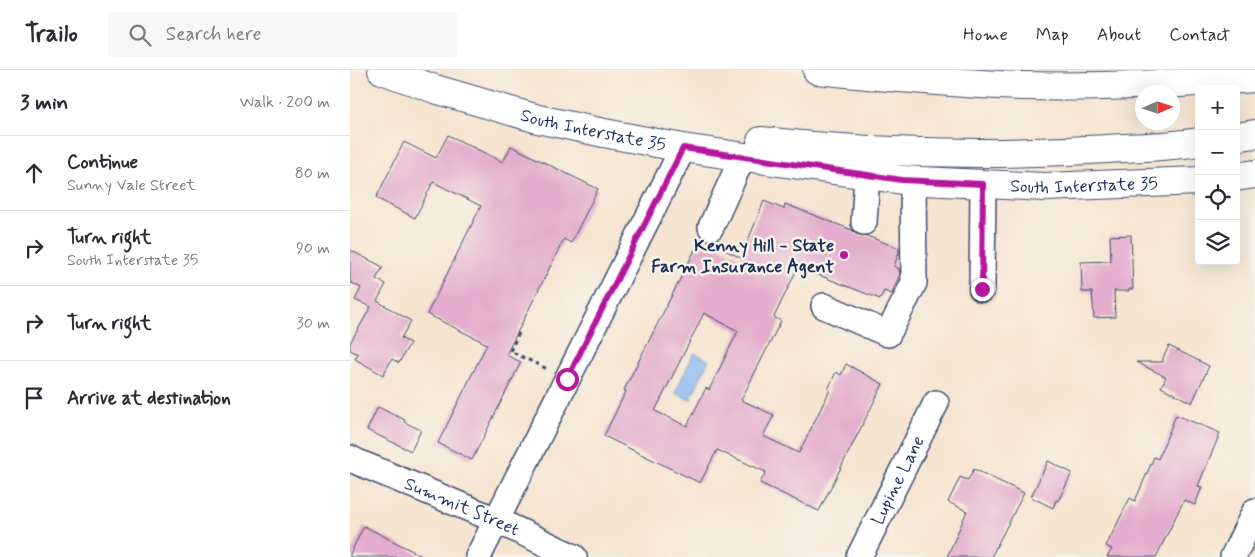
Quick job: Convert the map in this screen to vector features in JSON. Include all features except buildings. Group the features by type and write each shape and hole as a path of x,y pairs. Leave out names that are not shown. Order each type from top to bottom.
{"main road":[{"name":"South Interstate 35","path":"382,70 435,89 538,119 683,148 867,175 913,181 1045,187 1195,181"},
{"path":"817,70 1020,86 1109,86 1255,78"},
{"path":"641,140 690,133 827,148 998,154 1067,152 1195,142"},
{"path":"1240,136 1255,134"},
{"path":"1240,176 1255,174"}],"street":[{"path":"478,557 683,148"},
{"path":"711,227 743,156"},
{"path":"864,222 867,175"},
{"path":"824,306 888,334 914,283 913,181"},
{"path":"982,289 983,184"},
{"name":"Lupine Lane","path":"859,557 936,403"},
{"name":"Summit Street","path":"350,458 496,520 574,557"},
{"path":"1233,557 1255,511"}],"path":[{"path":"519,333 510,351 567,379"}],"water":[{"path":"694,353 709,360 690,400 675,393"}],"place":[{"name":"Kenny Hill - State Farm Insurance Agent","path":"844,255"}],"route":[{"path":"567,379 683,148 902,180 983,184 982,289"}]}
